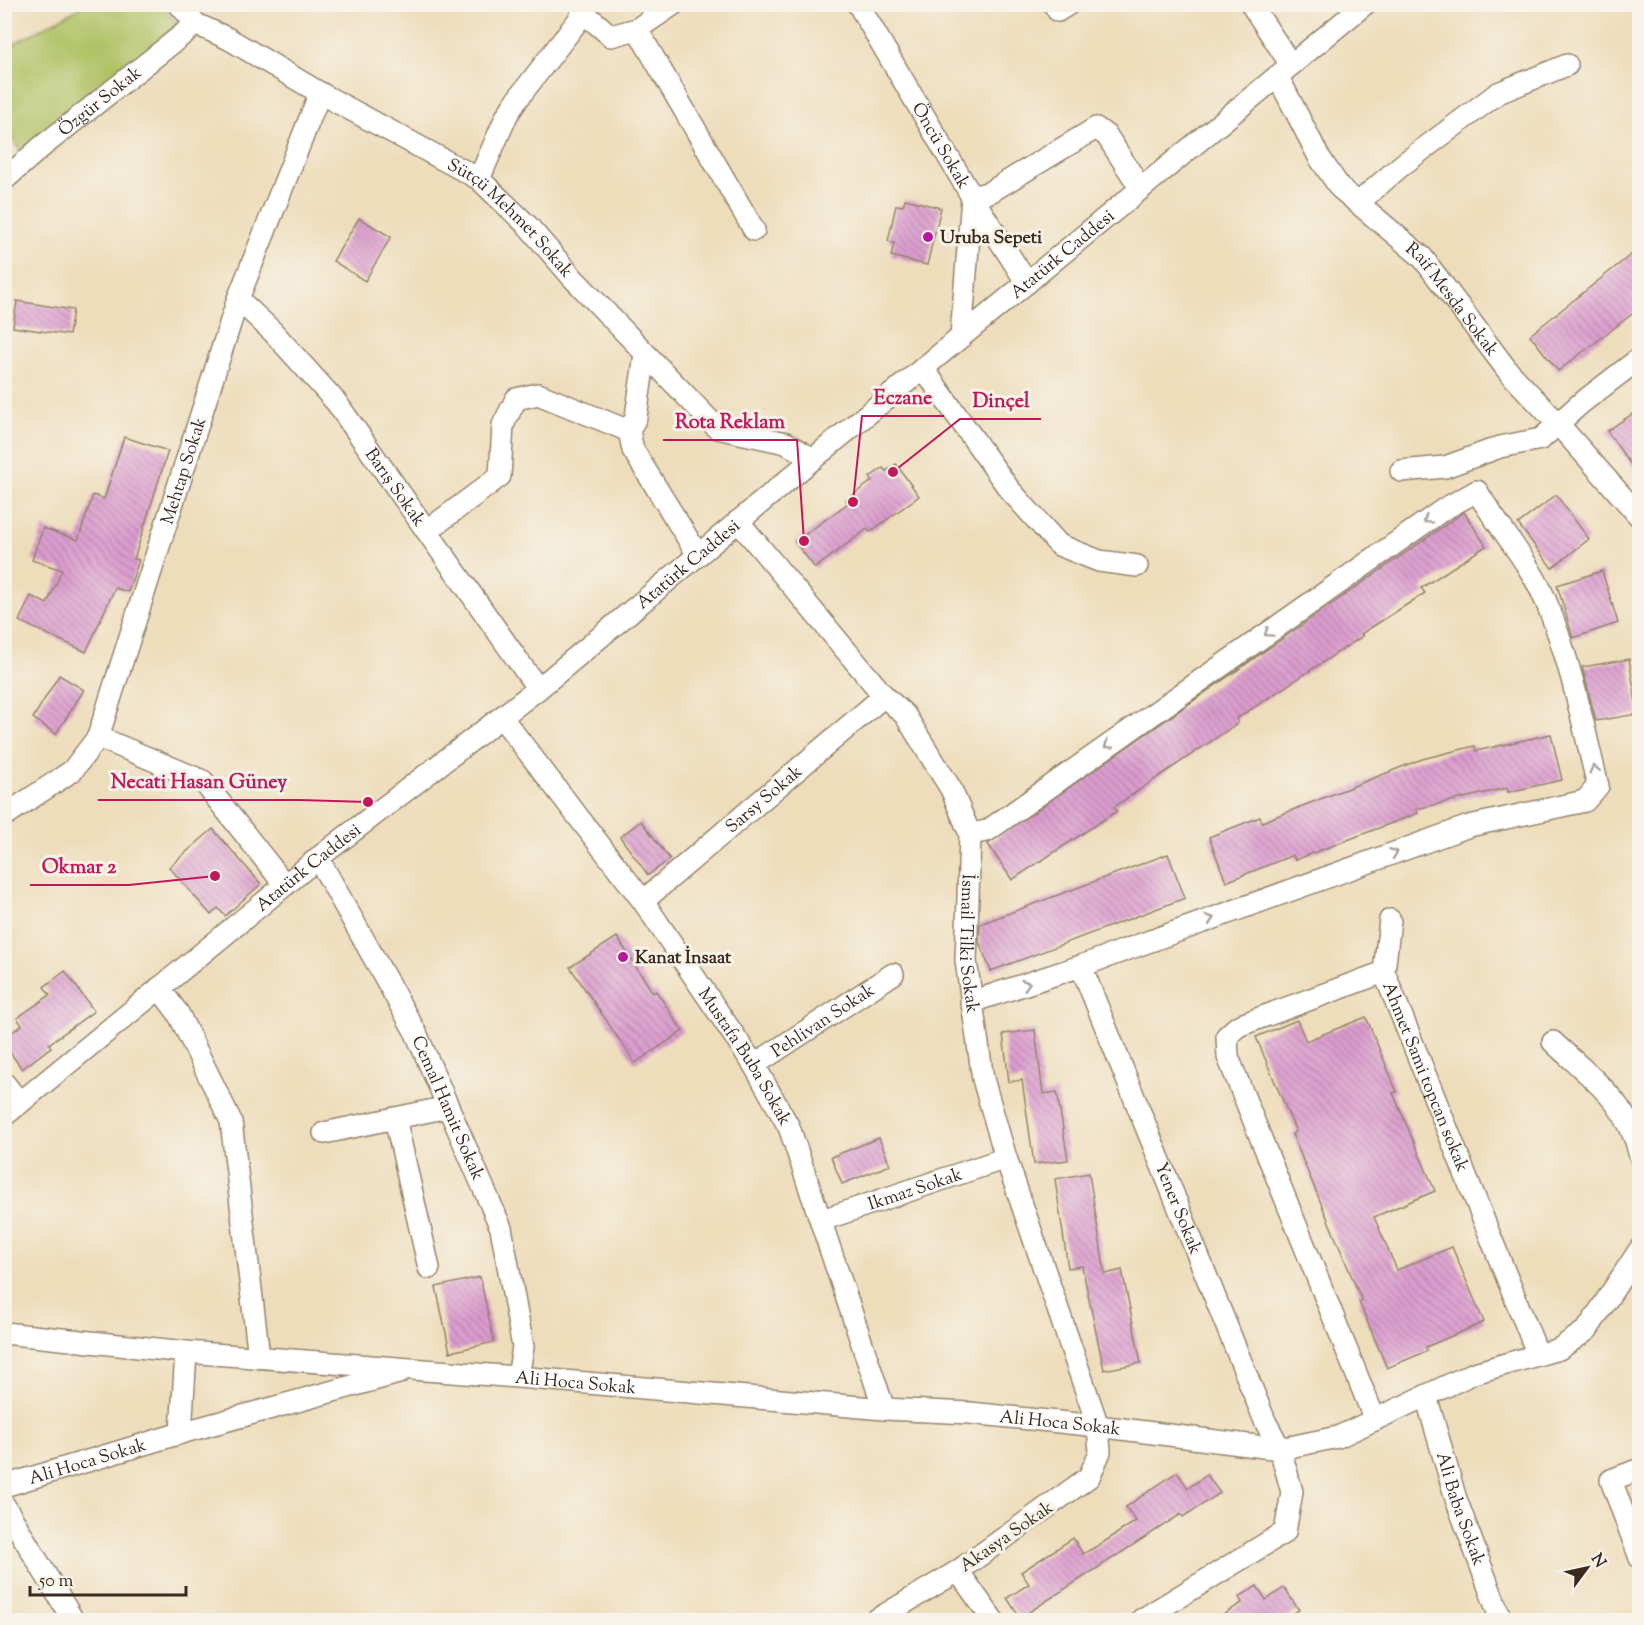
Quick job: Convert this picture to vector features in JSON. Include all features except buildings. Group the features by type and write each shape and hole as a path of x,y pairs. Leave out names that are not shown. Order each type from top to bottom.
{"street":[{"name":"Sütçü Mehmet Sokak","path":"179,4 196,24 229,39 320,93 479,179 528,226 645,354 717,428 786,443 813,459"},
{"path":"479,179 507,115 581,9 611,36 637,29 674,4"},
{"name":"Öncü Sokak","path":"858,4 972,196 1027,282"},
{"path":"1054,4 1058,11 1070,4"},
{"name":"Raif Mesda Sokak","path":"1251,4 1285,71 1319,157 1340,188 1422,257 1508,371 1640,517"},
{"name":"Atatürk Caddesi","path":"12,1110 318,858 538,689 738,521 1365,4"},
{"name":"Özgür Sokak","path":"4,180 39,148 196,24"},
{"path":"637,29 754,230"},
{"path":"1358,203 1402,165 1498,93 1567,65"},
{"name":"Mehtap Sokak","path":"4,816 72,771 98,738 238,299 320,93"},
{"path":"961,337 972,196 990,192 1096,128 1107,135 1141,189"},
{"name":"Barış Sokak","path":"238,299 273,332 336,402 538,689"},
{"path":"645,354 636,417 629,431 633,450 698,555"},
{"path":"1401,471 1445,467 1500,447 1541,439 1580,404 1640,358"},
{"path":"923,368 1009,489 1059,545 1099,561 1137,566"},
{"path":"427,531 500,476 503,425 516,399 538,393 629,431"},
{"path":"970,834 987,831 1444,508 1477,491 1496,523 1534,576 1547,604 1568,662 1598,786 1585,801 1469,826 1081,966 971,1002"},
{"name":"İsmail Tilki Sokak","path":"738,521 884,696 905,715 945,779 970,834 966,961 982,1079 1006,1158 1098,1426"},
{"name":"Sarsy Sokak","path":"643,901 884,696"},
{"name":"Mustafa Buba Sokak","path":"502,718 643,901 754,1065 789,1127 884,1409"},
{"path":"98,738 203,782 285,885"},
{"name":"Cemal Hamit Sokak","path":"318,858 416,1033 501,1228 523,1347 519,1377"},
{"path":"1384,972 1390,920"},
{"name":"Yener Sokak","path":"1081,966 1265,1421 1280,1449 1292,1492 1285,1532 1141,1620"},
{"name":"Ahmet Sami topcan sokak","path":"1375,1420 1228,1057 1227,1036 1238,1026 1384,972 1538,1355"},
{"name":"Pehlivan Sokak","path":"754,1065 893,974"},
{"path":"159,988 177,1013 231,1121 259,1358"},
{"path":"1553,1042 1621,1107 1634,1131 1640,1156"},
{"path":"4,1083 12,1110"},
{"path":"324,1133 448,1107"},
{"path":"395,1118 429,1268"},
{"name":"Ikmaz Sokak","path":"822,1220 1006,1158"},
{"name":"Ali Hoca Sokak","path":"4,1333 186,1352 519,1377 884,1409 970,1413 1098,1426 1280,1449 1338,1437 1474,1373 1559,1348 1587,1330 1640,1249"},
{"path":"181,1433 186,1352"},
{"name":"Ali Hoca Sokak","path":"4,1486 181,1433 413,1369"},
{"name":"Ali Baba Sokak","path":"1426,1396 1456,1499 1502,1620"},
{"name":"Akasya Sokak","path":"876,1620 958,1571 1089,1477 1100,1452 1098,1426"},
{"path":"1640,1469 1611,1480 1640,1558"},
{"path":"4,1505 73,1620"},
{"path":"958,1571 993,1620"}],"green space":[{"path":"85,5 161,5 178,25 22,154 5,128 4,49"}],"place":[{"name":"Uruba Sepeti","path":"928,237"},
{"name":"Dinçel","path":"893,472"},
{"name":"Eczane","path":"853,502"},
{"name":"Rota Reklam","path":"804,541"},
{"name":"Necati Hasan Güney","path":"368,802"},
{"name":"Okmar 2","path":"215,876"},
{"name":"Kanat İnsaat","path":"623,957"}]}
